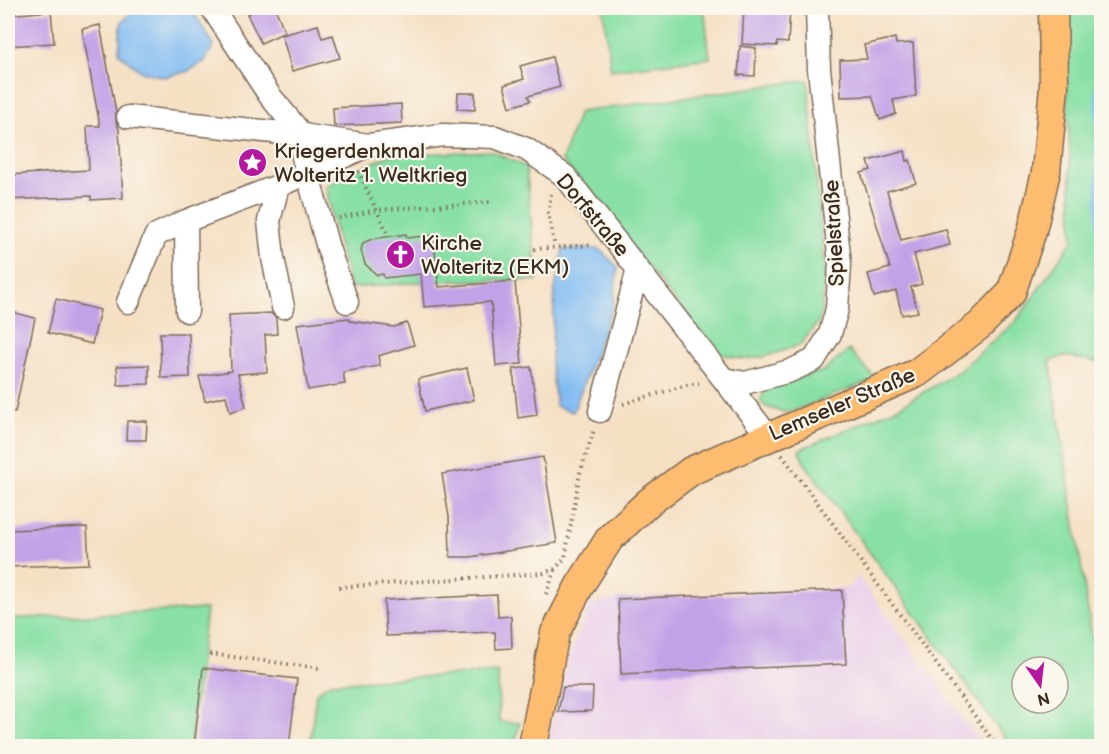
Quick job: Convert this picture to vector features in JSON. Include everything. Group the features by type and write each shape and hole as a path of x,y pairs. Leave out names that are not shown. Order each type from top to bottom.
{"main road":[{"name":"Lemseler Straße","path":"533,747 555,633 580,585 610,538 649,502 691,471 917,374 980,325 1011,293 1032,231 1046,172 1054,87 1053,8"}],"street":[{"path":"212,8 270,96 302,135 303,157 328,248 347,302"},
{"name":"Spielstraße","path":"724,379 745,383 790,371 814,360 830,334 837,309 840,264 819,69 817,8"},
{"name":"Dorfstraße","path":"128,117 302,135 359,149 443,135 495,137 526,149 565,176 768,436"},
{"path":"128,302 156,235 186,221 278,186 359,149"},
{"path":"278,186 269,220 273,258 283,308"},
{"path":"186,221 187,311"},
{"name":"Dorfstraße","path":"600,411 638,269"}],"path":[{"path":"359,149 377,210 387,232"},
{"path":"555,169 548,213 555,247"},
{"path":"320,220 377,210 491,202"},
{"path":"534,249 617,243"},
{"path":"339,587 543,573 555,569 565,558 580,473 600,411 687,385 724,379"},
{"path":"768,436 997,747"},
{"path":"210,654 319,668"}],"shaded area":[{"path":"858,576 983,746 547,746 567,663 590,604 618,599 848,588"}],"green space":[{"path":"603,8 704,8 710,58 611,70"},
{"path":"1066,8 1101,8 1101,363 1064,356 1050,361 1101,696 1101,746 1011,746 803,461 799,450 899,407 959,371 1016,321 1073,240"},
{"path":"808,80 825,280 820,320 800,345 764,357 743,359 717,353 562,160 579,112"},
{"path":"491,151 526,167 537,280 434,281 351,288 337,240 326,186 390,155"},
{"path":"849,350 876,379 787,413 766,407 760,401 766,388 825,370"},
{"path":"206,609 190,746 8,746 8,619"},
{"path":"498,672 499,722 520,723 514,746 310,746 316,693 330,683"}],"water":[{"path":"136,8 191,8 214,45 204,62 186,72 164,77 140,71 119,53 121,23"},
{"path":"563,249 599,249 618,267 613,306 573,412 556,406 551,364 555,289"}],"building":[{"path":"247,8 275,8 285,32 261,43 247,14 250,13"},
{"path":"744,8 790,8 788,43 777,42 777,46 742,44"},
{"path":"51,11 54,43 8,46 8,15"},
{"path":"100,25 119,129 123,198 91,200 91,196 8,200 8,175 89,170 87,126 100,126 82,29"},
{"path":"318,25 322,38 333,35 340,58 292,71 282,35"},
{"path":"895,38 896,44 913,43 916,96 893,100 896,114 880,120 872,96 841,97 840,60 867,59 864,45"},
{"path":"740,46 756,48 755,76 738,75"},
{"path":"552,57 560,87 528,96 530,101 510,107 504,85 524,79 520,66"},
{"path":"458,93 475,93 475,110 457,109"},
{"path":"401,104 402,123 334,126 333,108"},
{"path":"905,151 907,161 910,160 916,183 887,191 901,240 946,229 950,245 914,254 922,284 911,287 918,312 902,315 896,291 874,297 868,274 890,268 861,173 871,170 868,161"},
{"path":"406,234 407,238 433,235 439,287 515,281 522,364 496,366 491,302 424,307 421,274 384,278 383,274 377,275 365,264 361,250 363,243 372,239"},
{"path":"56,299 100,310 92,344 48,333"},
{"path":"8,311 35,318 15,412 8,411"},
{"path":"271,313 276,318 277,334 265,335 267,372 238,374 246,407 230,412 226,396 205,401 199,376 231,371 229,315"},
{"path":"349,318 350,321 394,327 407,323 414,345 378,356 380,366 343,372 345,384 308,390 297,324"},
{"path":"160,333 189,333 190,377 161,378"},
{"path":"149,365 149,384 118,385 117,366"},
{"path":"531,367 537,415 518,418 513,369"},
{"path":"467,368 474,400 425,411 418,379"},
{"path":"127,421 147,421 146,440 126,440"},
{"path":"543,457 557,543 470,557 450,557 449,517 442,474"},
{"path":"87,527 89,564 8,567 8,530"},
{"path":"842,590 846,664 621,674 618,599"},
{"path":"497,595 498,617 511,616 512,648 496,649 495,632 386,636 384,600"},
{"path":"203,668 297,679 289,747 194,747"},
{"path":"563,687 593,687 592,711 558,712"}],"waterway":[{"path":"1098,8 1099,270 1102,305"}],"place":[{"name":"Kriegerdenkmal Wolteritz 1. Weltkrieg","path":"253,163"},
{"name":"Kirche Wolteritz (EKM)","path":"400,255"}]}
